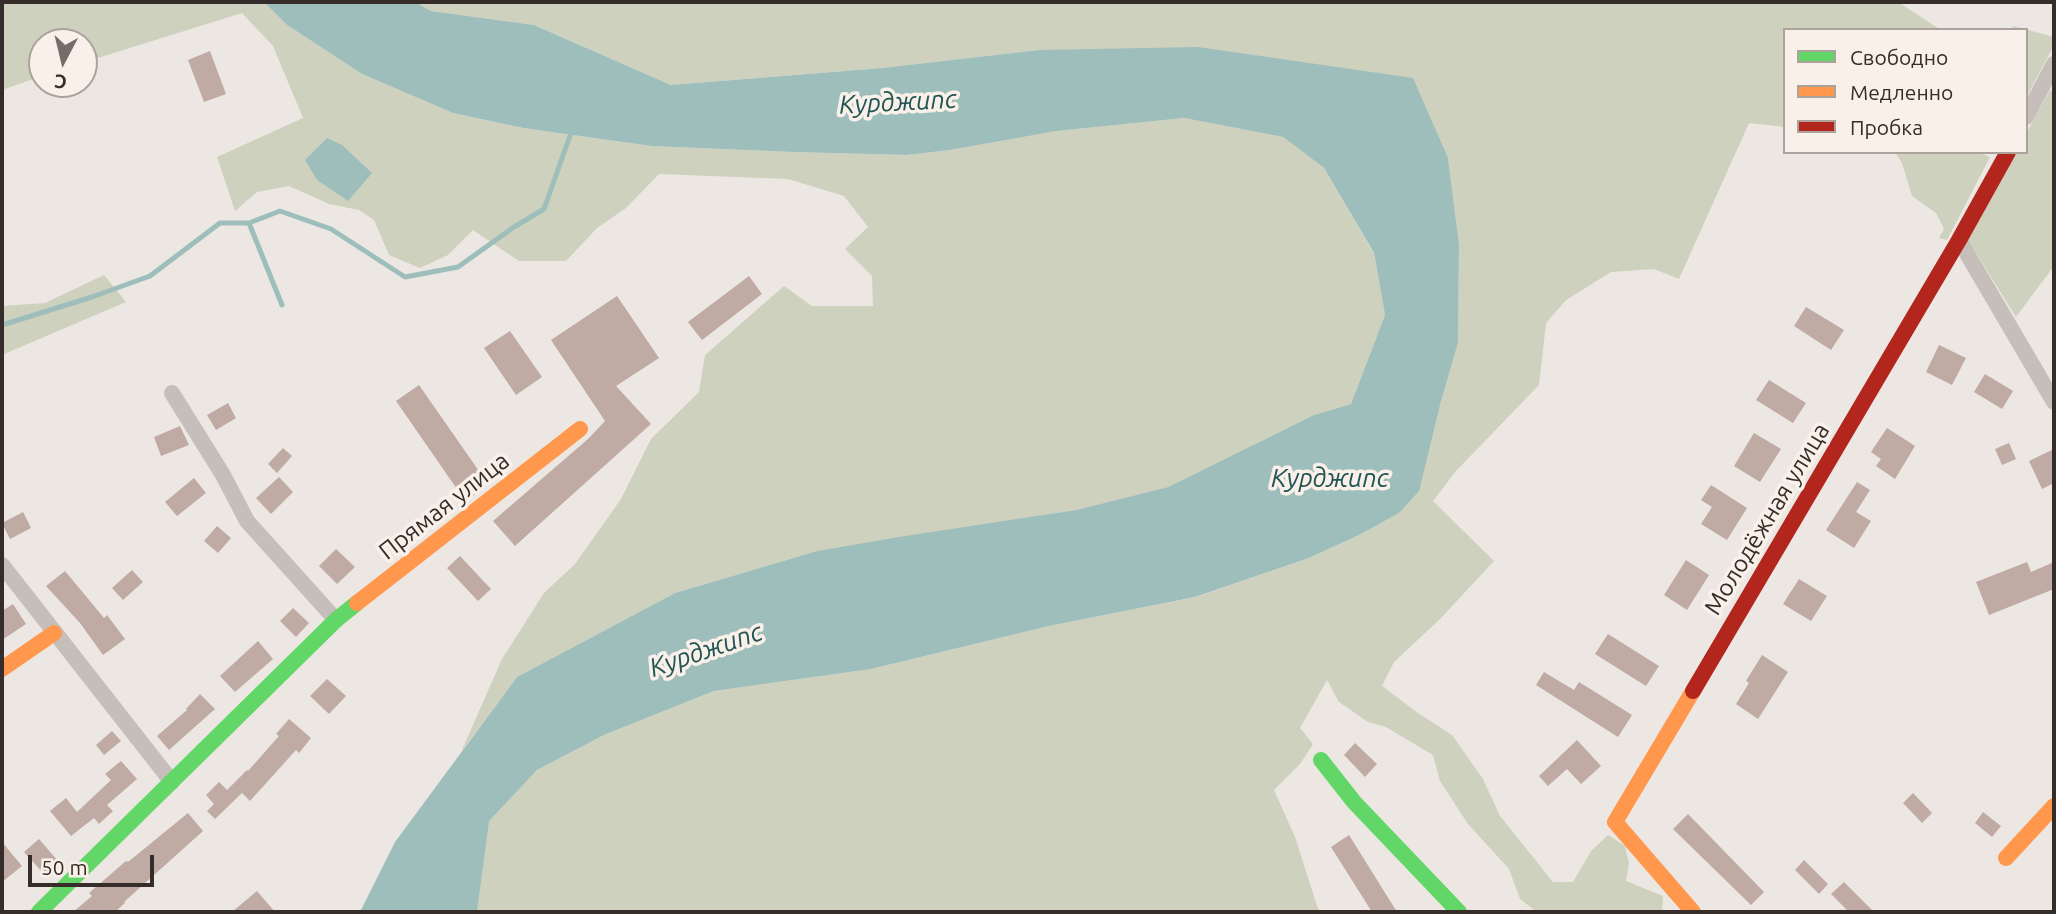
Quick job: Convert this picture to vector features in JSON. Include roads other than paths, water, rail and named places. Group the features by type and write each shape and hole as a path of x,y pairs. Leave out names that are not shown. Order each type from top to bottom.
{"street":[{"path":"2028,113 2054,64"},
{"name":"Молодёжная улица","path":"1693,912 1615,822 1959,240 2007,154"},
{"path":"1959,240 2054,402"},
{"path":"172,393 223,475 247,522 337,620"},
{"name":"Прямая улица","path":"39,912 337,620 580,429"},
{"path":"2,565 172,782"},
{"path":"2,669 54,633"},
{"path":"1321,760 1353,802 1460,912"},
{"path":"2006,858 2054,806"}],"water":[{"name":"Курджипс","path":"264,2 415,2 431,11 534,25 671,85 882,68 1039,50 1198,47 1413,78 1448,158 1459,244 1458,343 1419,491 1399,513 1361,534 1309,558 1195,597 1049,626 871,669 714,691 604,735 537,770 489,821 477,912 360,912 395,842 517,677 675,593 817,551 1076,510 1168,487 1314,415 1351,404 1385,315 1374,253 1324,168 1283,137 1184,118 1057,131 907,155 651,146 523,128 453,113 362,74 287,25"},
{"path":"327,138 342,145 372,173 348,201 317,180 305,160"}],"waterway":[{"path":"249,223 280,211 331,229 405,277 458,267 544,209 572,130"},
{"path":"2,325 150,276 220,223 249,223 282,305"}]}
